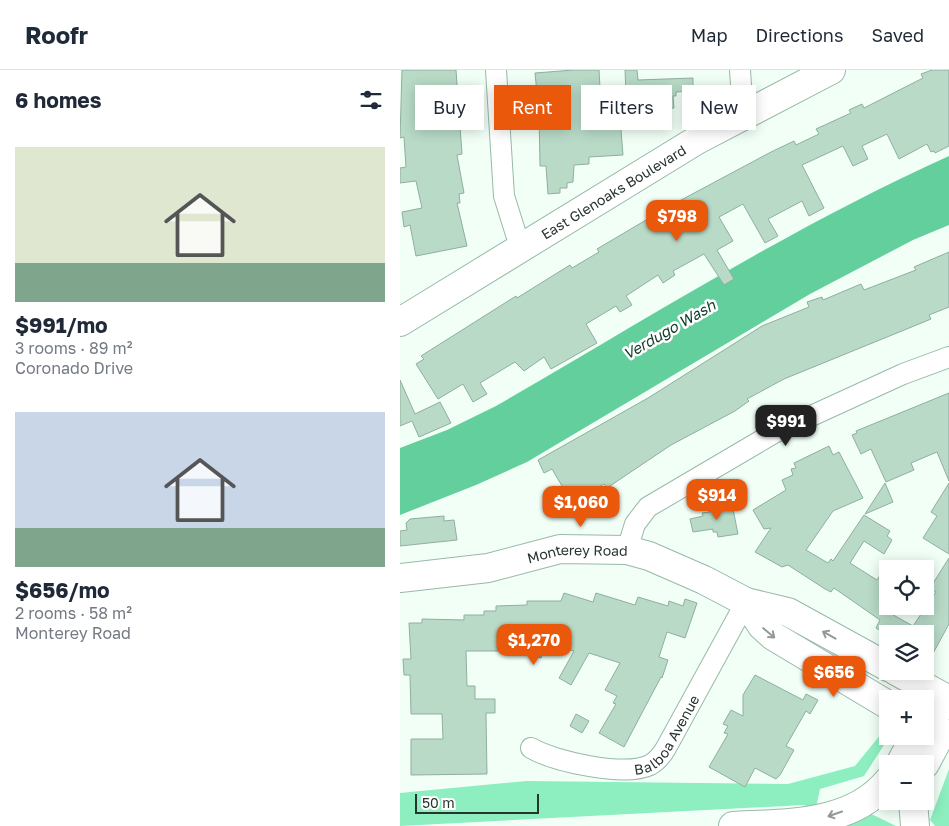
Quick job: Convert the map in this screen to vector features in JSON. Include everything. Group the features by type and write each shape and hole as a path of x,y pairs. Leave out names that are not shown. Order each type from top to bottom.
{"main road":[{"name":"East Glenoaks Boulevard","path":"756,109 830,70"},
{"name":"East Glenoaks Boulevard","path":"400,322 520,247 599,202 697,140 716,130"},
{"name":"Monterey Road","path":"400,578 488,568 560,549 627,550 696,576 746,602 788,612 879,662"},
{"name":"Monterey Road","path":"746,602 757,620 773,636 879,700"},
{"path":"912,680 949,701 938,724 928,755"},
{"path":"733,826 800,823 837,815 879,791"},
{"path":"914,810 915,826"}],"street":[{"path":"496,70 504,196 520,247"},
{"path":"740,70 741,85"},
{"path":"627,550 635,524 648,507 774,434 903,374 949,357"},
{"name":"Balboa Avenue","path":"531,748 555,760 586,766 628,768 650,764 660,758 746,602"}],"shaded area":[{"path":"879,736 879,745 884,745 864,776 820,789 816,808 803,805 400,826 400,793 527,781 788,784 855,766"},
{"path":"949,769 949,826 935,826 930,820"},
{"path":"865,811 896,826 817,826"}],"water":[{"name":"Verdugo Wash","path":"949,156 949,225 913,240 810,294 527,462 476,485 400,515 400,448 447,430 496,406 776,244 833,213"}],"building":[{"path":"402,70 456,70 457,85 415,85 415,130 460,130 462,154 457,155 464,193 459,194 460,203 457,203 467,246 416,256 410,225 404,227 402,212 422,208 416,181 400,183 400,168 406,167 404,137 400,138"},
{"path":"599,70 600,85 581,85 581,130 621,130 623,155 589,157 589,164 574,165 573,182 567,183 567,188 560,188 560,193 548,194 546,166 540,166 539,130 571,130 571,85 536,85 535,73"},
{"path":"625,70 637,70 638,80 693,78 693,85 682,85 682,92 676,92 676,96 673,96 674,108 672,108 672,85 626,85"},
{"path":"932,70 949,70 949,146 935,153 934,151 931,152 927,144 899,159 887,134 862,146 868,159 853,166 843,146 802,165 824,208 809,216 802,201 768,219 778,236 765,243 743,204 719,217 733,241 717,250 734,279 724,285 704,254 673,271 675,275 663,283 658,275 626,296 632,305 620,312 616,306 586,324 597,343 551,369 544,357 524,371 515,362 480,383 487,394 473,402 463,384 438,399 416,364 424,359 421,356 516,296 517,298 570,265 572,268 599,252 597,249 668,207 771,152 794,141 796,145 819,134 816,129 851,113 849,110 862,104 864,108 923,78 921,74"},
{"path":"949,252 949,307 929,315 931,319 784,379 747,399 749,401 735,411 671,445 607,488 604,484 572,503 552,469 544,473 538,460 648,398 762,326 809,307 807,302 822,297 823,300 861,284 864,290 916,270 914,267"},
{"path":"400,380 415,414 440,402 451,423 419,437 412,421 400,426"},
{"path":"949,393 949,481 937,452 911,463 914,470 886,482 871,449 861,454 852,435 857,433 856,431"},
{"path":"829,446 833,455 839,452 863,498 833,511 806,550 828,563 831,559 833,561 864,515 890,531 887,536 892,540 884,554 864,541 850,563 877,580 879,577 879,615 893,615 911,625 879,625 879,630 876,628 880,620 834,588 831,592 788,565 782,567 755,552 771,528 764,529 753,510 786,490 782,480 793,475 791,469 796,468 794,463"},
{"path":"885,483 893,502 865,514"},
{"path":"949,483 949,554 923,538 937,516 931,512"},
{"path":"732,504 738,534 718,537 717,532 713,532 713,529 693,532 690,519 703,516 702,513 710,512 709,508"},
{"path":"444,516 444,521 454,520 457,540 400,546 400,531 407,530 406,523 410,519"},
{"path":"949,558 949,624 934,652 934,625 914,625 920,615 934,615 934,595 936,592 934,591 934,582"},
{"path":"564,593 593,602 596,593 635,605 638,597 668,606 669,601 683,606 685,599 697,603 685,638 667,632 659,657 668,660 662,678 624,747 599,733 616,704 613,703 617,696 605,690 620,663 589,653 571,685 559,678 574,651 546,643 541,658 522,651 466,651 467,686 475,686 475,699 495,699 495,713 486,713 487,774 411,775 411,739 443,739 442,714 411,714 410,675 404,675 403,659 411,659 409,623 422,623 422,619 464,620 464,615 484,615 484,611 496,611 496,606 527,605 527,601 561,601"},
{"path":"755,675 803,700 806,694 818,700 810,714 806,711 786,746 794,750 780,775 776,779 755,768 745,787 709,767 728,734 724,733 728,726 723,724 731,710 743,716 743,695"},
{"path":"576,714 589,721 582,733 570,726"}]}
